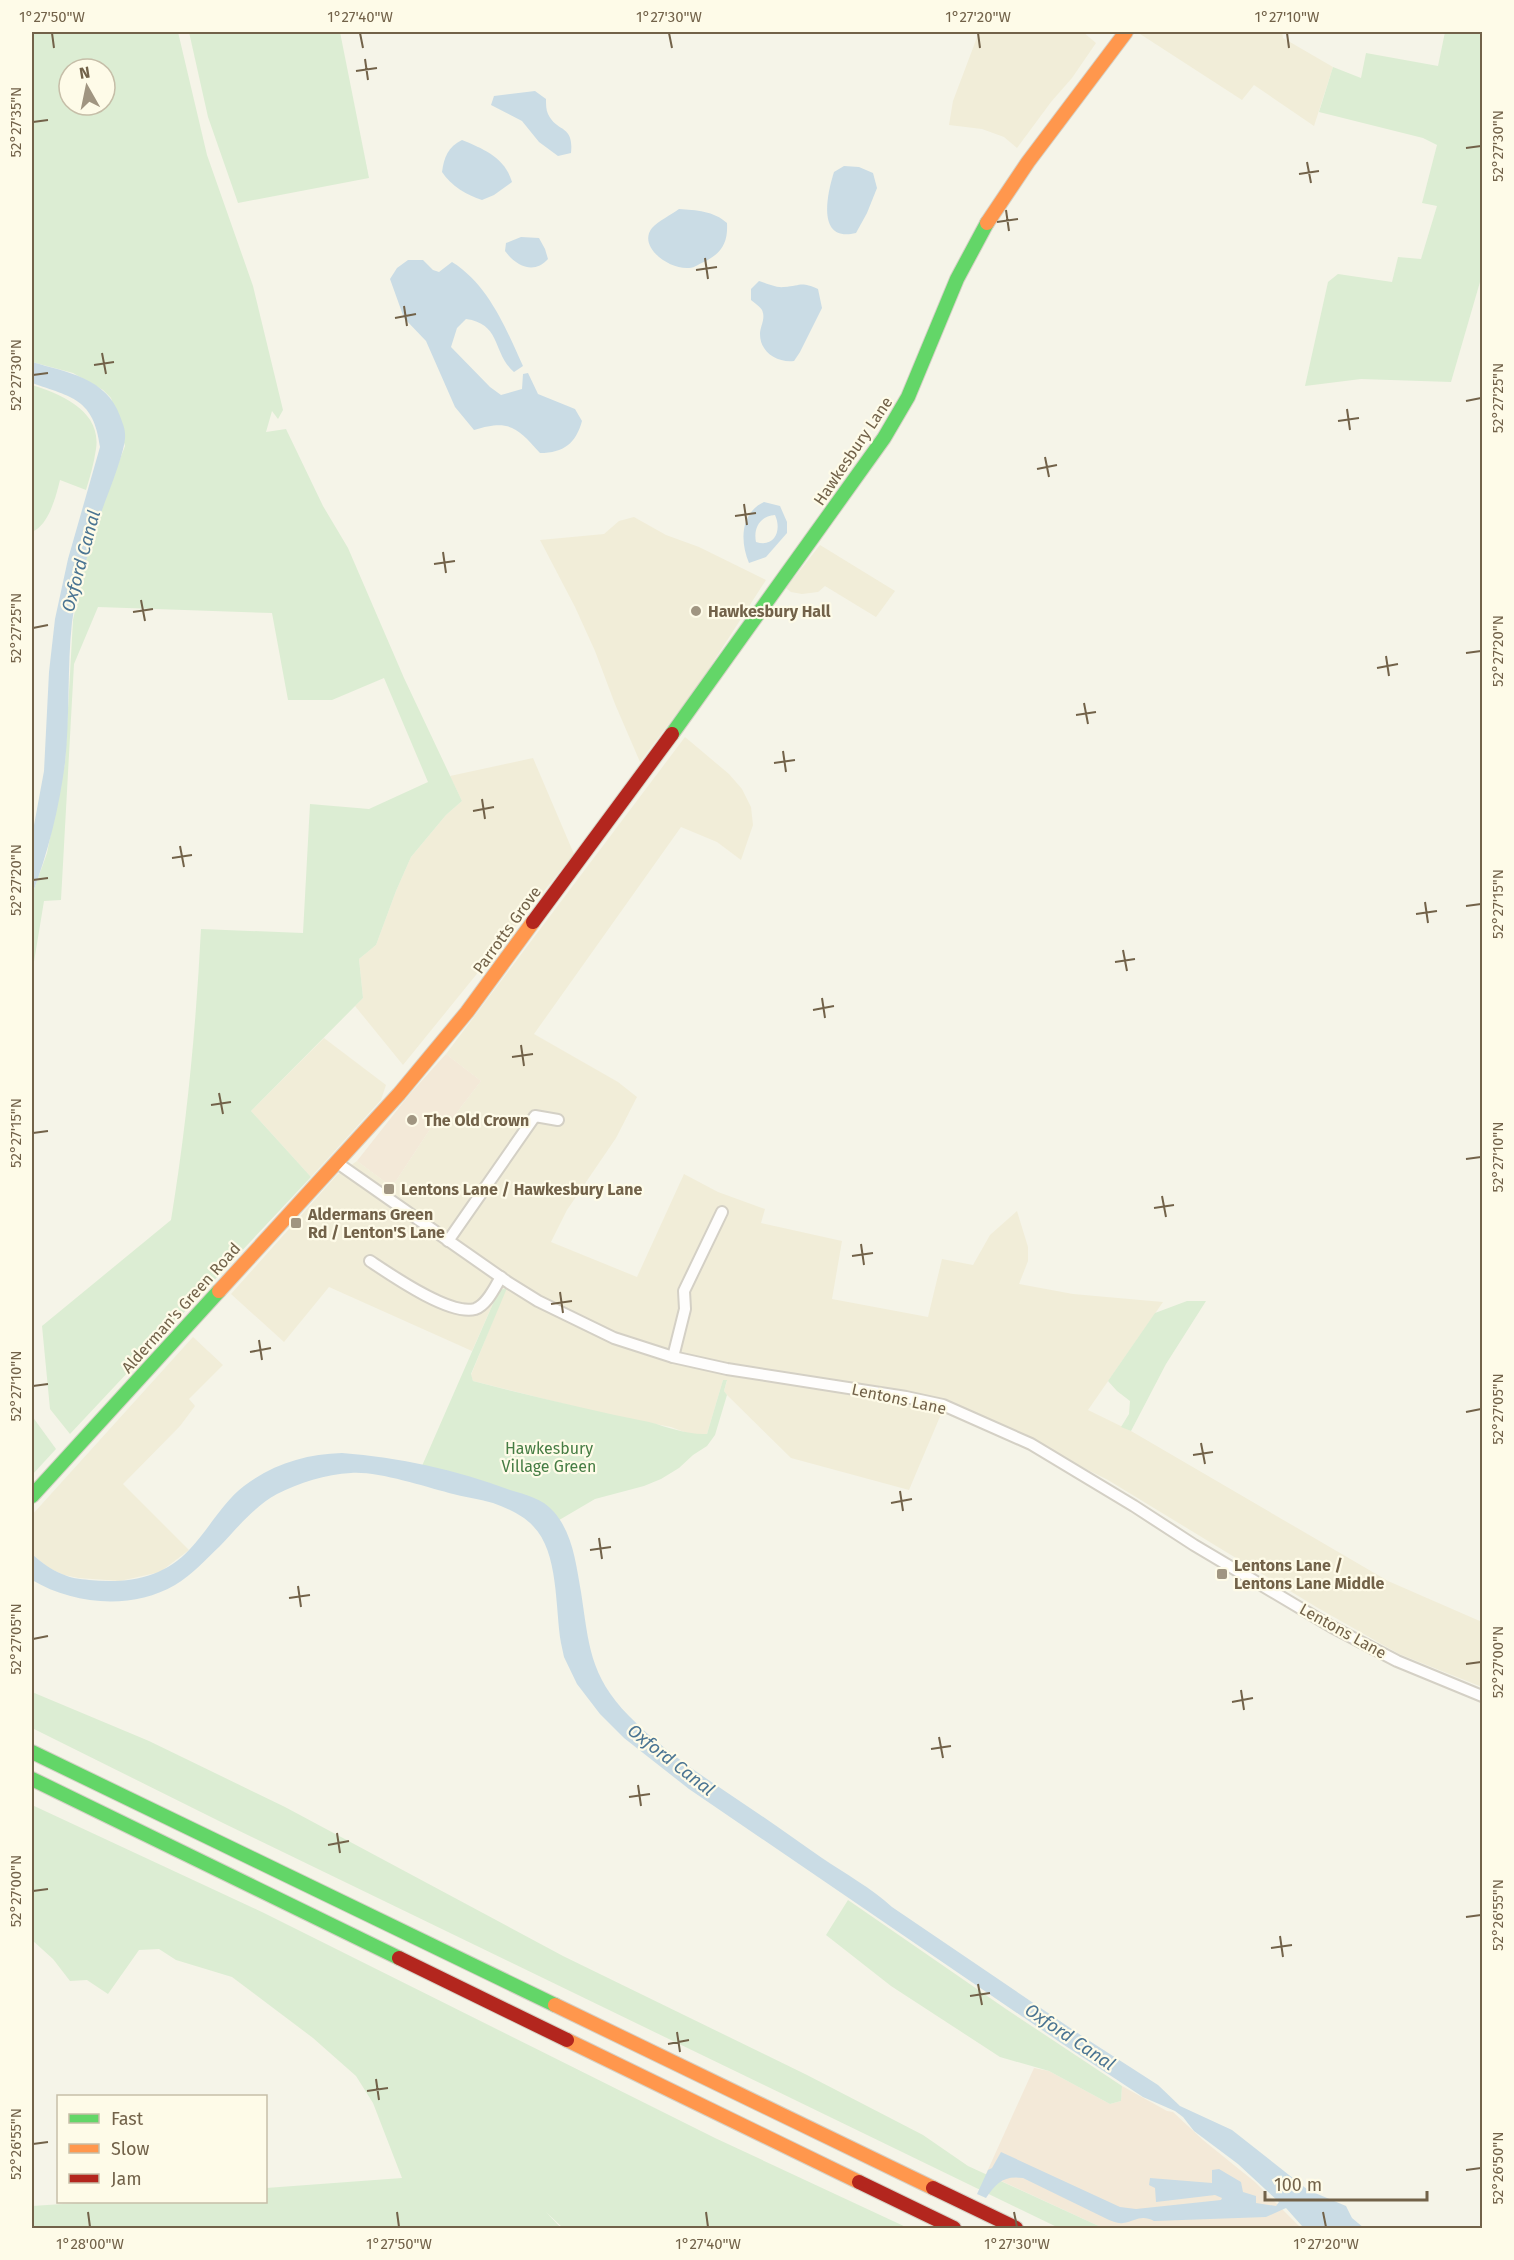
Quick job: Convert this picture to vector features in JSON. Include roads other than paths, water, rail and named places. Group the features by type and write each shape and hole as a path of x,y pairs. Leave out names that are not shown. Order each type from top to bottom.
{"main road":[{"name":"Hawkesbury Lane","path":"638,782 884,438 910,394 953,288 1000,202 1126,32"},
{"name":"Parrotts Grove","path":"336,1162 399,1094 467,1012 638,782"},
{"name":"Alderman's Green Road","path":"32,1496 336,1162"},
{"path":"32,1752 1016,2229"},
{"path":"32,1779 954,2229"}],"street":[{"path":"448,1241 536,1116 558,1120"},
{"name":"Lentons Lane","path":"336,1162 501,1277 538,1301 590,1327 614,1338 673,1357 738,1371 906,1397 942,1406 1031,1444 1332,1627 1397,1661 1482,1696"},
{"path":"673,1357 685,1309 684,1291 722,1217"},
{"path":"370,1261 415,1291 465,1311 477,1308 493,1292 501,1277"}],"water":[{"path":"535,91 546,99 547,111 552,120 570,137 571,153 558,156 539,142 522,121 491,105 494,96"},
{"path":"462,140 493,155 509,174 512,182 494,195 482,200 455,186 442,172 450,149"},
{"path":"844,166 859,167 873,173 877,188 856,233 843,234 835,231 827,215 834,172"},
{"path":"679,209 711,214 727,223 727,235 720,250 712,258 691,268 681,268 665,261 652,250 649,243 652,228"},
{"path":"521,237 539,238 548,259 543,264 537,267 525,267 509,256 505,251 506,243"},
{"path":"408,260 423,260 433,270 439,272 452,262 476,283 495,309 523,366 514,372 486,327 466,319 457,328 451,347 490,387 501,395 522,389 523,374 528,373 538,394 575,409 582,421 576,435 568,445 556,451 540,453 525,437 512,428 496,425 474,430 455,407 426,341 404,318 390,279 397,268"},
{"path":"759,281 778,287 804,285 818,289 822,308 794,361 776,358 763,347 760,334 763,313 751,300 751,289"},
{"name":"Oxford Canal","path":"32,362 84,378 106,393 114,403 125,434 122,454 94,533 76,600 70,639 67,745 63,780 52,830 32,895 32,836 44,771 49,672 55,619 68,559 100,447 92,419 79,402 32,383"},
{"path":"764,502 780,506 787,522 787,533 766,557 749,563 744,546 744,529 750,513","holes":["775,515 777,532 772,540 763,543 756,542 759,523"]},
{"name":"Oxford Canal","path":"342,1453 406,1461 469,1476 528,1495 544,1503 554,1512 570,1540 589,1643 598,1672 616,1701 642,1729 686,1764 867,1887 892,1907 1158,2085 1180,2106 1232,2130 1308,2190 1346,2206 1352,2218 1364,2228 1307,2228 1302,2226 1286,2208 1266,2217 1154,2221 1142,2218 1119,2223 1023,2178 1016,2177 1001,2181 986,2198 977,2194 988,2170 992,2168 1001,2152 1120,2207 1136,2209 1221,2200 1222,2198 1215,2195 1156,2202 1155,2188 1149,2185 1150,2178 1212,2183 1212,2170 1219,2169 1241,2182 1243,2192 1256,2196 1256,2203 1276,2206 1279,2202 1238,2164 1194,2131 1175,2111 1143,2097 1061,2043 689,1789 624,1738 600,1714 577,1684 564,1657 548,1550 533,1526 509,1510 493,1503 387,1477 362,1473 342,1474 303,1483 269,1499 193,1572 175,1585 158,1593 122,1601 103,1601 66,1595 32,1580 32,1554 54,1570 79,1579 131,1580 157,1573 180,1559 229,1500 255,1478 278,1466 303,1458"}],"place":[{"name":"Hawkesbury Hall","path":"696,611"},
{"name":"The Old Crown","path":"412,1120"},
{"name":"Lentons Lane / Hawkesbury Lane","path":"389,1189"},
{"name":"Aldermans Green Rd / Lenton'S Lane","path":"296,1223"},
{"name":"Lentons Lane / Lentons Lane Middle","path":"1222,1574"}],"park label":[{"name":"Hawkesbury Village Green","path":"549,1457"}]}
